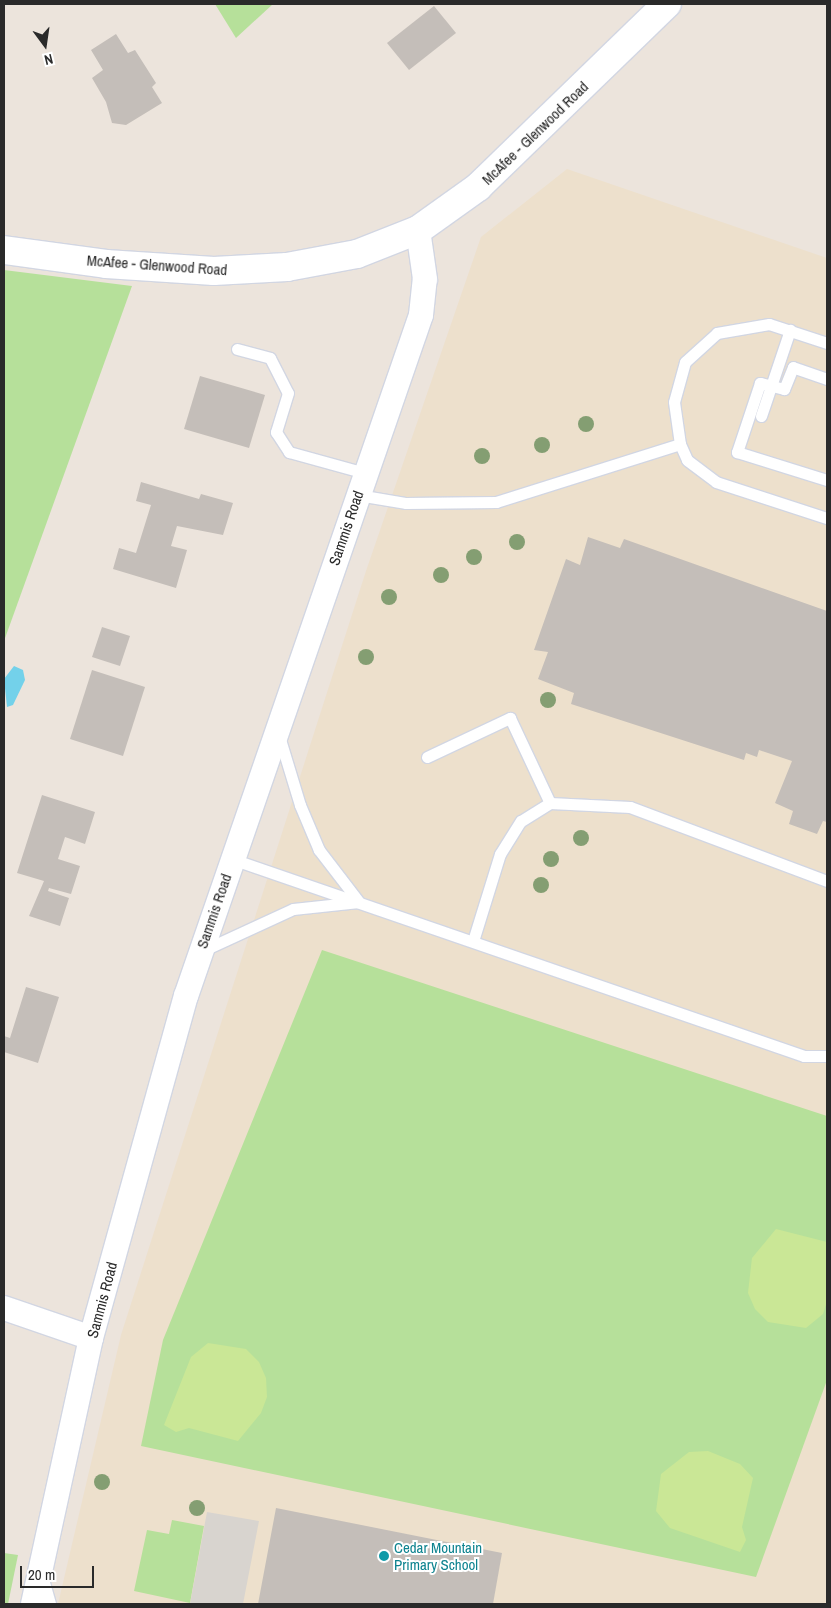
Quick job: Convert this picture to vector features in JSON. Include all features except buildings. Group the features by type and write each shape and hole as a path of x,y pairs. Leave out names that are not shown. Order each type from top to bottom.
{"street":[{"name":"McAfee - Glenwood Road","path":"4,250 106,264 223,270 287,267 358,254 418,230 521,150 667,4"},
{"name":"Sammis Road","path":"33,1604 91,1338 200,952 421,315 425,278 418,230"},
{"path":"4,1308 91,1338"}],"lane":[{"path":"827,343 769,324 717,333 685,362 674,402 680,444 687,460 716,482 827,518"},
{"path":"761,416 770,384 790,330"},
{"path":"237,349 270,358 288,393 276,432 289,452 406,503 496,502 680,444"},
{"path":"827,379 793,367 784,389 760,383 737,452 827,480"},
{"path":"427,757 510,718 550,803"},
{"path":"277,728 300,805 319,850 359,902"},
{"path":"473,941 500,854 521,821 550,803 630,808 827,881"},
{"path":"232,859 804,1056 827,1056"},
{"path":"200,952 293,909 359,902"},
{"path":"40,1569 50,1604"}],"shaded area":[{"path":"567,169 827,258 827,1604 58,1604 121,1335 366,571 481,237"},
{"path":"207,1512 259,1521 243,1604 190,1604"}],"green space":[{"path":"215,4 273,4 236,38"},
{"path":"4,270 132,286 4,641"},
{"path":"322,950 827,1116 827,1380 756,1577 141,1446 163,1340"},
{"path":"776,1229 827,1242 827,1301 823,1314 806,1328 768,1322 755,1309 748,1293 752,1258"},
{"path":"208,1343 246,1349 259,1362 266,1378 267,1397 261,1413 238,1441 189,1428 176,1432 164,1425 191,1357"},
{"path":"708,1451 740,1464 753,1478 742,1527 746,1540 740,1552 670,1528 656,1511 661,1474 689,1452"},
{"path":"172,1520 204,1526 190,1603 134,1591 147,1530 169,1534"},
{"path":"4,1553 18,1555 8,1604 4,1604"}],"water":[{"path":"14,666 23,670 25,680 13,705 7,707 4,679"}],"place":[{"name":"Cedar Mountain Primary School","path":"384,1556"}]}
